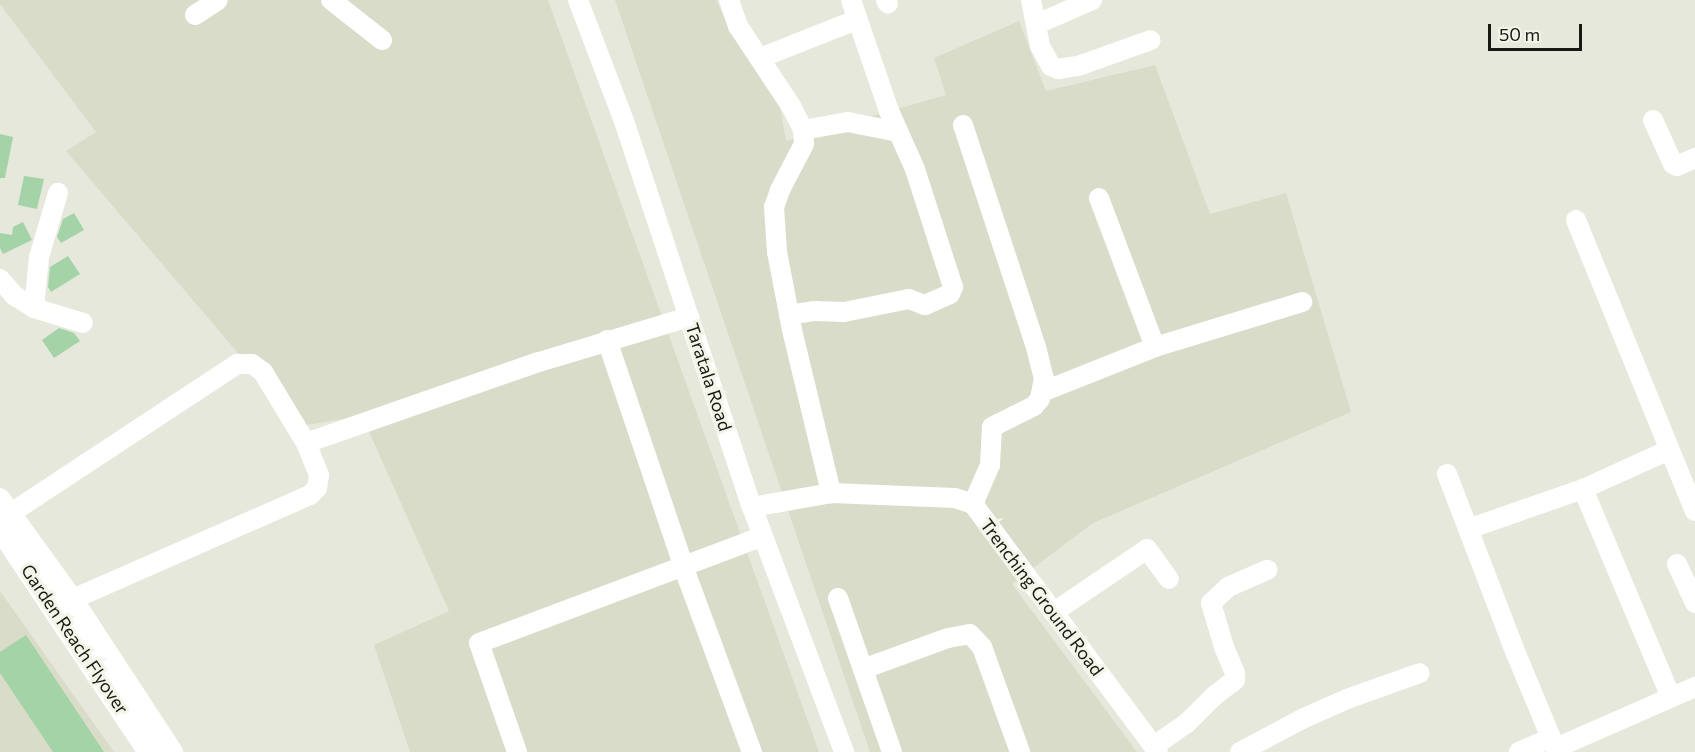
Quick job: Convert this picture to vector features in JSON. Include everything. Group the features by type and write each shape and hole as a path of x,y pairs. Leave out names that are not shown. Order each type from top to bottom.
{"main road":[{"name":"Garden Reach Flyover","path":"4,513 150,752"},
{"name":"Garden Reach Flyover","path":"0,556 130,752"}],"street":[{"path":"195,15 218,0"},
{"path":"331,0 382,40"},
{"name":"Taratala Road","path":"578,0 624,122 752,507 844,752"},
{"path":"729,0 738,26 791,106 802,130 804,144 780,190 774,207 777,252 789,315 831,493"},
{"path":"789,315 815,311 844,312 909,299 925,305 952,291 953,284 915,169 898,132 856,20 851,0"},
{"path":"1032,0 1045,58 1058,69 1078,66 1151,40"},
{"path":"1037,24 1092,0"},
{"path":"759,58 856,20"},
{"path":"1653,120 1673,164 1677,166 1695,158"},
{"path":"802,130 848,122 898,132"},
{"path":"963,125 1036,347 1044,378 1042,392 1034,406 992,427 990,465 973,504"},
{"path":"34,308 39,257 58,193"},
{"path":"1099,198 1155,347"},
{"path":"1576,220 1695,511"},
{"path":"0,279 15,296 34,308 83,323"},
{"path":"1042,392 1155,347 1242,318 1302,302"},
{"path":"306,443 607,340 690,317"},
{"path":"607,340 683,565 752,752"},
{"path":"73,599 310,495 317,488 319,475 306,443 263,372 252,364 237,364 4,513 73,599 173,752"},
{"path":"1468,529 1583,489 1669,450"},
{"path":"1447,474 1555,746"},
{"path":"1583,489 1671,697"},
{"name":"Trenching Ground Road","path":"752,507 831,493 955,498 973,504 1156,749"},
{"path":"517,752 479,643 763,536"},
{"path":"1054,612 1147,549 1168,579"},
{"path":"1677,564 1695,603"},
{"path":"1156,749 1234,680 1236,676 1224,647 1211,603 1228,587 1266,570"},
{"path":"838,598 892,752"},
{"path":"863,669 948,638 970,634 982,647 1020,752"},
{"path":"1240,752 1302,719 1347,699 1420,673"},
{"path":"1519,752 1555,746 1695,687"}],"shaded area":[{"path":"0,0 548,0 819,752 410,752 374,645 449,611 362,416 300,426 66,151 96,132 0,4"},
{"path":"615,0 716,0 728,25 780,108 786,141 946,95 934,58 1019,21 1046,91 1155,65 1210,214 1286,193 1351,412 1093,523 1012,584 1137,752 870,752"},
{"path":"0,591 114,752 0,752"}],"building":[{"path":"0,134 13,137 5,178 0,178"},
{"path":"24,176 44,179 37,209 18,205"},
{"path":"74,213 84,230 61,243 57,237 63,219"},
{"path":"23,222 32,240 3,254 0,248 0,233 12,235 13,227"},
{"path":"68,256 80,274 51,292 48,287 50,267"},
{"path":"59,328 74,333 80,341 54,358 42,340"},
{"path":"26,635 104,752 53,752 0,673 0,652"}]}
